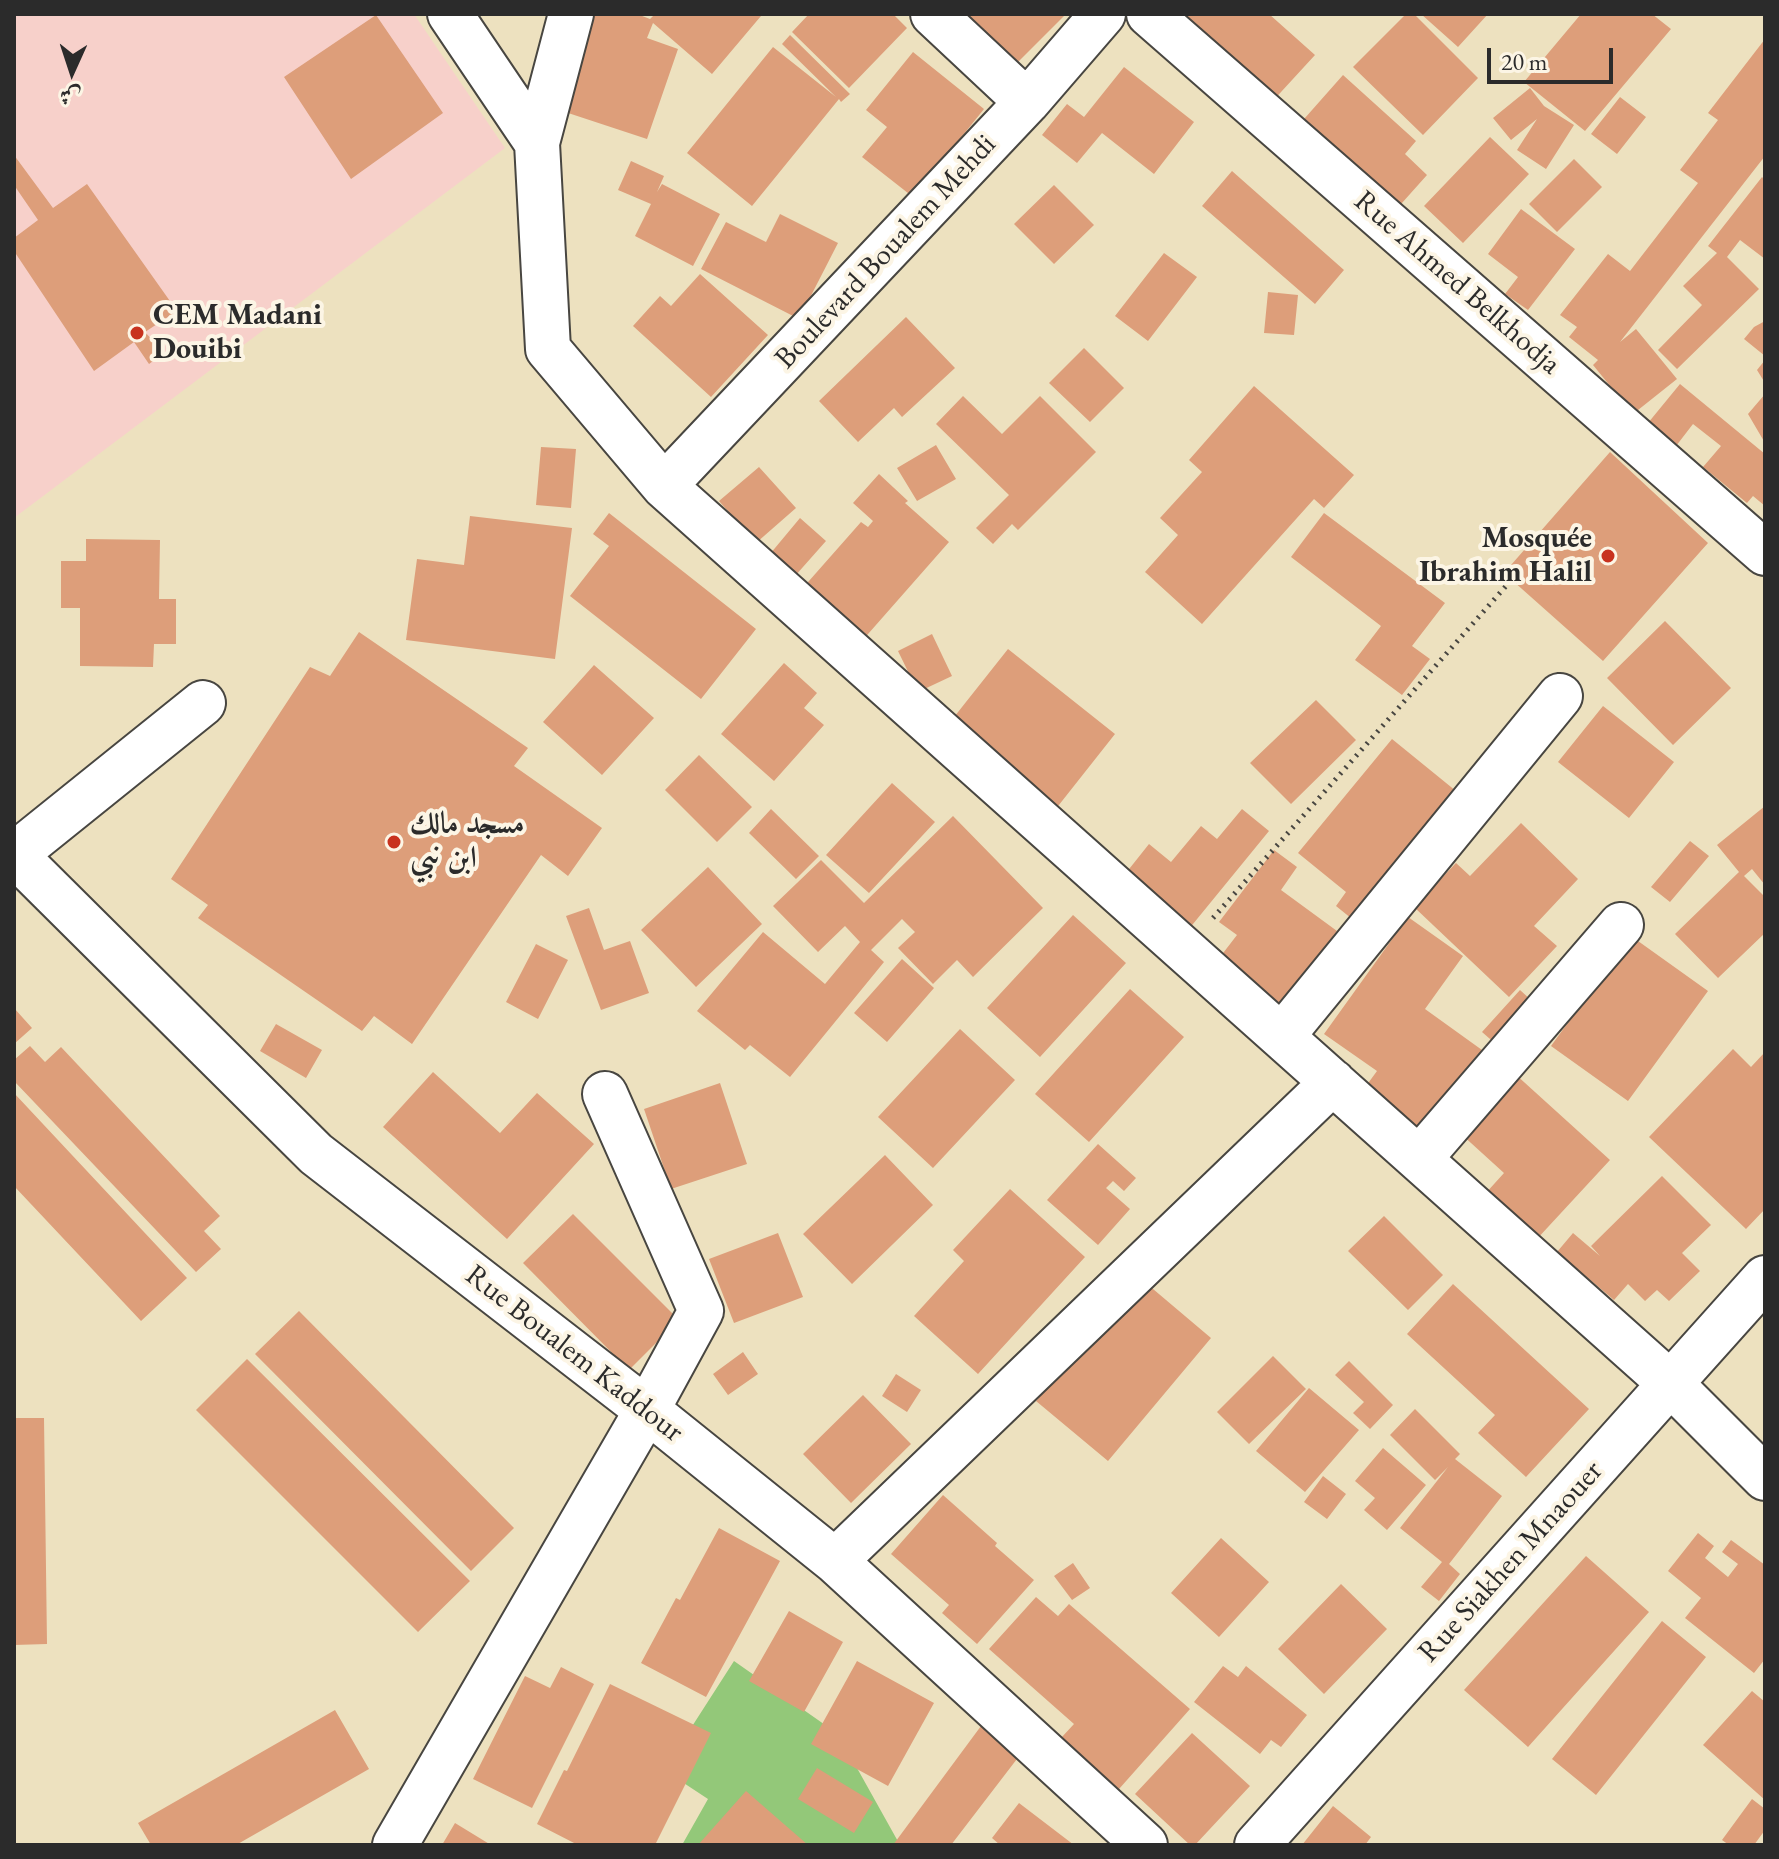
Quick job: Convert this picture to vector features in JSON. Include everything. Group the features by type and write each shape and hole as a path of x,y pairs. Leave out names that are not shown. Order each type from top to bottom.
{"street":[{"path":"450,14 537,143"},
{"path":"571,14 537,143 548,349 664,486 1671,1384 1765,1478"},
{"path":"933,14 1027,102"},
{"name":"Boulevard Boualem Mehdi","path":"664,486 1027,102 1103,14"},
{"name":"Rue Ahmed Belkhodja","path":"1149,14 1765,553"},
{"path":"1282,1036 1560,696"},
{"path":"14,854 203,703"},
{"name":"Rue Boualem Kaddour","path":"14,854 316,1154 647,1410 835,1561 1145,1845"},
{"path":"1419,1159 1621,925"},
{"path":"835,1561 1333,1082"},
{"path":"395,1845 701,1311 605,1094"},
{"name":"Rue Siakhen Mnaouer","path":"1257,1845 1765,1278"}],"path":[{"path":"1184,950 1506,586"}],"shaded area":[{"name":"CEM Madani Douibi","path":"14,14 414,14 505,148 14,518"}],"green space":[{"path":"734,1661 838,1734 900,1845 682,1845 708,1799 664,1770"}],"building":[{"path":"585,14 637,14 650,19 655,14 761,16 712,74 653,23 647,38 678,49 647,139 553,108"},
{"path":"809,14 893,14 907,28 849,88 792,32"},
{"path":"952,14 1066,14 1009,71"},
{"path":"1170,14 1269,14 1315,55 1270,104"},
{"path":"1406,14 1414,14 1478,78 1423,135 1353,67"},
{"path":"1421,14 1488,14 1458,47"},
{"path":"1581,14 1652,14 1671,29 1585,131 1524,82"},
{"path":"376,15 443,113 351,179 284,77"},
{"path":"790,35 850,94 841,102 839,99 752,206 687,153 773,47 836,97 782,44"},
{"path":"1765,39 1765,156 1620,342 1636,329 1677,379 1633,414 1593,365 1598,360 1569,337 1577,327 1560,315 1608,254 1630,271 1698,183 1680,170 1718,120 1708,113"},
{"path":"913,52 984,109 913,197 862,157 887,127 866,110"},
{"path":"1124,67 1194,122 1154,174 1102,133 1077,163 1042,135 1067,104 1084,117"},
{"path":"1343,75 1416,141 1405,154 1427,175 1393,213 1297,127"},
{"path":"1530,88 1544,106 1574,125 1546,169 1517,150 1537,119 1511,140 1493,118"},
{"path":"1620,97 1646,117 1617,154 1591,134"},
{"path":"1490,137 1529,174 1463,243 1424,206"},
{"path":"14,155 53,208 87,184 177,311 145,332 164,353 149,364 134,342 94,371 14,251 14,238 38,220 14,185"},
{"path":"1574,159 1602,187 1557,232 1529,204"},
{"path":"631,161 664,176 657,192 662,184 720,214 693,266 635,236 651,204 618,190"},
{"path":"1232,171 1344,270 1315,304 1202,206"},
{"path":"1762,177 1765,180 1765,259 1740,240 1727,257 1759,289 1677,369 1658,350 1702,305 1683,286 1717,253 1708,246"},
{"path":"1054,185 1094,225 1054,264 1014,224"},
{"path":"1521,209 1575,249 1528,310 1505,294 1518,277 1488,254"},
{"path":"780,214 838,243 799,319 701,269 726,222 766,242"},
{"path":"1164,253 1197,277 1148,341 1115,316"},
{"path":"700,274 768,335 711,397 633,326 660,296 671,306"},
{"path":"1268,292 1298,295 1294,335 1264,333"},
{"path":"906,317 955,368 902,417 894,408 858,442 819,401"},
{"path":"1765,321 1765,356 1744,339 1754,327"},
{"path":"1084,348 1124,388 1090,422 1049,383"},
{"path":"1765,360 1765,383 1757,370"},
{"path":"1680,384 1765,454 1765,506 1753,496 1747,503 1703,467 1721,446 1693,424 1676,446 1648,423"},
{"path":"1254,386 1354,475 1324,508 1314,499 1202,624 1145,572 1178,535 1160,518 1202,472 1189,460"},
{"path":"1765,394 1765,443 1748,414"},
{"path":"963,396 1002,434 1040,396 1096,452 1018,530 1012,524 993,544 976,528 1009,495 936,424"},
{"path":"936,445 956,479 917,501 897,468"},
{"path":"541,447 576,449 571,508 536,505"},
{"name":"Mosquée Ibrahim Halil","path":"1610,452 1708,543 1603,661 1504,573"},
{"path":"759,467 796,508 756,543 719,501"},
{"path":"879,474 908,501 905,503 949,542 861,642 801,590 861,522 868,527 873,521 853,503"},
{"path":"609,513 756,629 701,699 570,596 609,546 593,534"},
{"path":"1324,513 1445,603 1412,646 1430,659 1402,695 1355,660 1381,626 1291,557"},
{"path":"470,516 572,528 555,659 406,640 417,559 464,565"},
{"path":"800,518 826,541 795,576 770,554"},
{"path":"86,539 160,540 159,599 176,599 176,644 154,644 153,667 80,666 80,608 61,608 61,561 86,561"},
{"path":"1665,621 1731,688 1673,745 1607,678"},
{"name":"مسجد مالك ابن نبي","path":"359,632 528,748 514,766 602,828 568,876 541,855 412,1044 374,1016 362,1031 198,918 208,905 171,879 310,667 330,676"},
{"path":"932,634 952,676 918,692 898,651"},
{"path":"1008,649 1115,734 1051,815 943,731"},
{"path":"784,663 817,693 804,708 824,725 774,781 721,734"},
{"path":"594,665 654,718 602,775 543,722"},
{"path":"1316,700 1356,740 1291,804 1250,763"},
{"path":"1603,706 1674,762 1629,818 1558,762"},
{"path":"1392,739 1467,800 1362,927 1336,906 1346,892 1298,853"},
{"path":"699,755 752,807 717,842 665,790"},
{"path":"892,783 935,822 869,893 826,855"},
{"path":"1765,806 1765,885 1752,869 1744,876 1765,897 1765,933 1718,978 1675,934 1739,872 1717,845"},
{"path":"771,809 819,856 796,879 749,833"},
{"path":"1242,809 1269,831 1184,935 1118,883 1149,844 1171,862 1201,826 1217,839"},
{"path":"953,816 1043,908 973,977 957,960 933,984 898,948 915,932 902,919 871,950 884,962 790,1077 750,1045 745,1050 697,1011 763,932 825,984 860,942 845,926 818,952 773,906 821,860 864,903"},
{"path":"1521,823 1578,879 1534,926 1557,946 1509,997 1414,907 1456,863 1470,876"},
{"path":"1690,841 1709,856 1670,902 1651,887"},
{"path":"1274,850 1297,867 1281,890 1337,931 1272,1017 1210,970 1237,935 1219,922"},
{"path":"708,867 762,924 696,987 641,930"},
{"path":"589,908 604,950 630,941 649,993 601,1010 566,916"},
{"path":"1073,915 1126,963 1040,1057 987,1008"},
{"path":"1408,917 1463,956 1425,1009 1482,1050 1419,1140 1358,1097 1377,1071 1324,1034"},
{"path":"1631,936 1708,991 1628,1101 1551,1046"},
{"path":"536,944 568,960 538,1019 506,1002"},
{"path":"902,959 934,988 887,1042 854,1013"},
{"path":"1130,989 1184,1037 1089,1142 1035,1094"},
{"path":"1520,990 1543,1011 1505,1052 1482,1032"},
{"path":"14,1008 32,1028 14,1044"},
{"path":"276,1024 322,1050 306,1078 260,1051"},
{"path":"960,1029 1015,1080 933,1168 878,1117"},
{"path":"30,1046 45,1062 61,1047 220,1216 204,1231 221,1249 196,1272 14,1081 14,1060"},
{"path":"1733,1049 1751,1067 1765,1052 1765,1209 1746,1229 1649,1137"},
{"path":"433,1072 500,1133 537,1093 594,1144 507,1239 383,1127"},
{"path":"1514,1073 1610,1160 1536,1240 1485,1194 1504,1173 1460,1133"},
{"path":"720,1083 747,1164 671,1189 644,1109"},
{"path":"14,1093 187,1278 141,1321 14,1186"},
{"path":"1098,1144 1136,1178 1124,1191 1113,1181 1106,1188 1130,1209 1098,1245 1047,1200"},
{"path":"885,1155 933,1205 852,1284 803,1234"},
{"path":"1662,1176 1711,1225 1682,1253 1700,1271 1669,1301 1657,1290 1645,1301 1628,1284 1614,1300 1557,1252 1573,1233 1600,1256 1591,1246"},
{"path":"1010,1189 1085,1257 978,1374 914,1316 964,1261 953,1250"},
{"path":"573,1214 679,1320 629,1370 523,1263"},
{"path":"1384,1216 1443,1275 1408,1310 1348,1251"},
{"path":"778,1233 803,1297 734,1323 709,1259"},
{"path":"1140,1278 1211,1338 1108,1461 1036,1401"},
{"path":"1453,1284 1589,1409 1526,1477 1478,1433 1495,1415 1407,1334"},
{"path":"299,1311 514,1528 471,1571 255,1354"},
{"path":"743,1352 758,1374 728,1395 713,1374"},
{"path":"1273,1356 1306,1389 1249,1444 1217,1412"},
{"path":"247,1359 470,1581 418,1632 196,1410"},
{"path":"1349,1361 1393,1405 1370,1429 1353,1413 1364,1402 1335,1375"},
{"path":"896,1374 921,1390 907,1412 882,1396"},
{"path":"1309,1388 1359,1430 1305,1492 1256,1451"},
{"path":"863,1395 911,1444 851,1503 803,1454"},
{"path":"1415,1409 1460,1454 1455,1459 1502,1496 1449,1564 1460,1574 1439,1601 1421,1587 1442,1562 1400,1528 1448,1467 1435,1480 1390,1435"},
{"path":"14,1418 44,1418 47,1644 14,1645"},
{"path":"1383,1448 1426,1485 1387,1530 1364,1510 1375,1498 1355,1481"},
{"path":"1323,1476 1346,1494 1327,1519 1304,1502"},
{"path":"943,1495 1034,1580 977,1644 942,1613 949,1605 891,1554"},
{"path":"719,1528 780,1561 706,1697 641,1663"},
{"path":"1698,1533 1714,1546 1705,1558 1728,1577 1738,1564 1722,1552 1731,1540 1765,1565 1765,1659 1754,1673 1685,1618 1701,1598 1668,1571"},
{"path":"1221,1538 1269,1582 1219,1637 1171,1593"},
{"path":"1586,1556 1649,1612 1528,1747 1464,1690"},
{"path":"1073,1563 1090,1588 1072,1600 1054,1576"},
{"path":"1341,1584 1387,1629 1324,1694 1278,1649"},
{"path":"1036,1597 1058,1616 1069,1604 1190,1709 1119,1789 1061,1738 1074,1724 989,1649"},
{"path":"789,1611 843,1642 804,1712 749,1681"},
{"path":"1662,1621 1706,1657 1596,1795 1552,1759"},
{"path":"857,1661 934,1703 888,1786 811,1744"},
{"path":"1223,1666 1238,1677 1246,1666 1307,1715 1281,1747 1271,1740 1260,1754 1194,1702"},
{"path":"561,1667 594,1684 532,1808 473,1779 525,1676 550,1688"},
{"path":"610,1684 711,1733 655,1845 578,1845 537,1824"},
{"path":"1752,1691 1765,1702 1765,1800 1703,1745"},
{"path":"335,1710 369,1769 236,1845 151,1845 138,1823"},
{"path":"981,1726 1020,1755 951,1845 893,1845"},
{"path":"1192,1733 1250,1786 1195,1845 1190,1845 1135,1794"},
{"path":"817,1768 873,1802 854,1833 798,1799"},
{"path":"746,1791 808,1845 698,1845"},
{"path":"1752,1799 1765,1809 1765,1830 1754,1845 1729,1845 1722,1840"},
{"path":"1019,1803 1074,1845 1000,1845 992,1838"},
{"path":"1333,1806 1371,1837 1365,1845 1302,1845"},
{"path":"455,1823 491,1845 442,1845"}],"place":[{"name":"CEM Madani Douibi","path":"137,333"},
{"name":"Mosquée Ibrahim Halil","path":"1608,556"},
{"name":"مسجد مالك ابن نبي","path":"394,842"}]}
